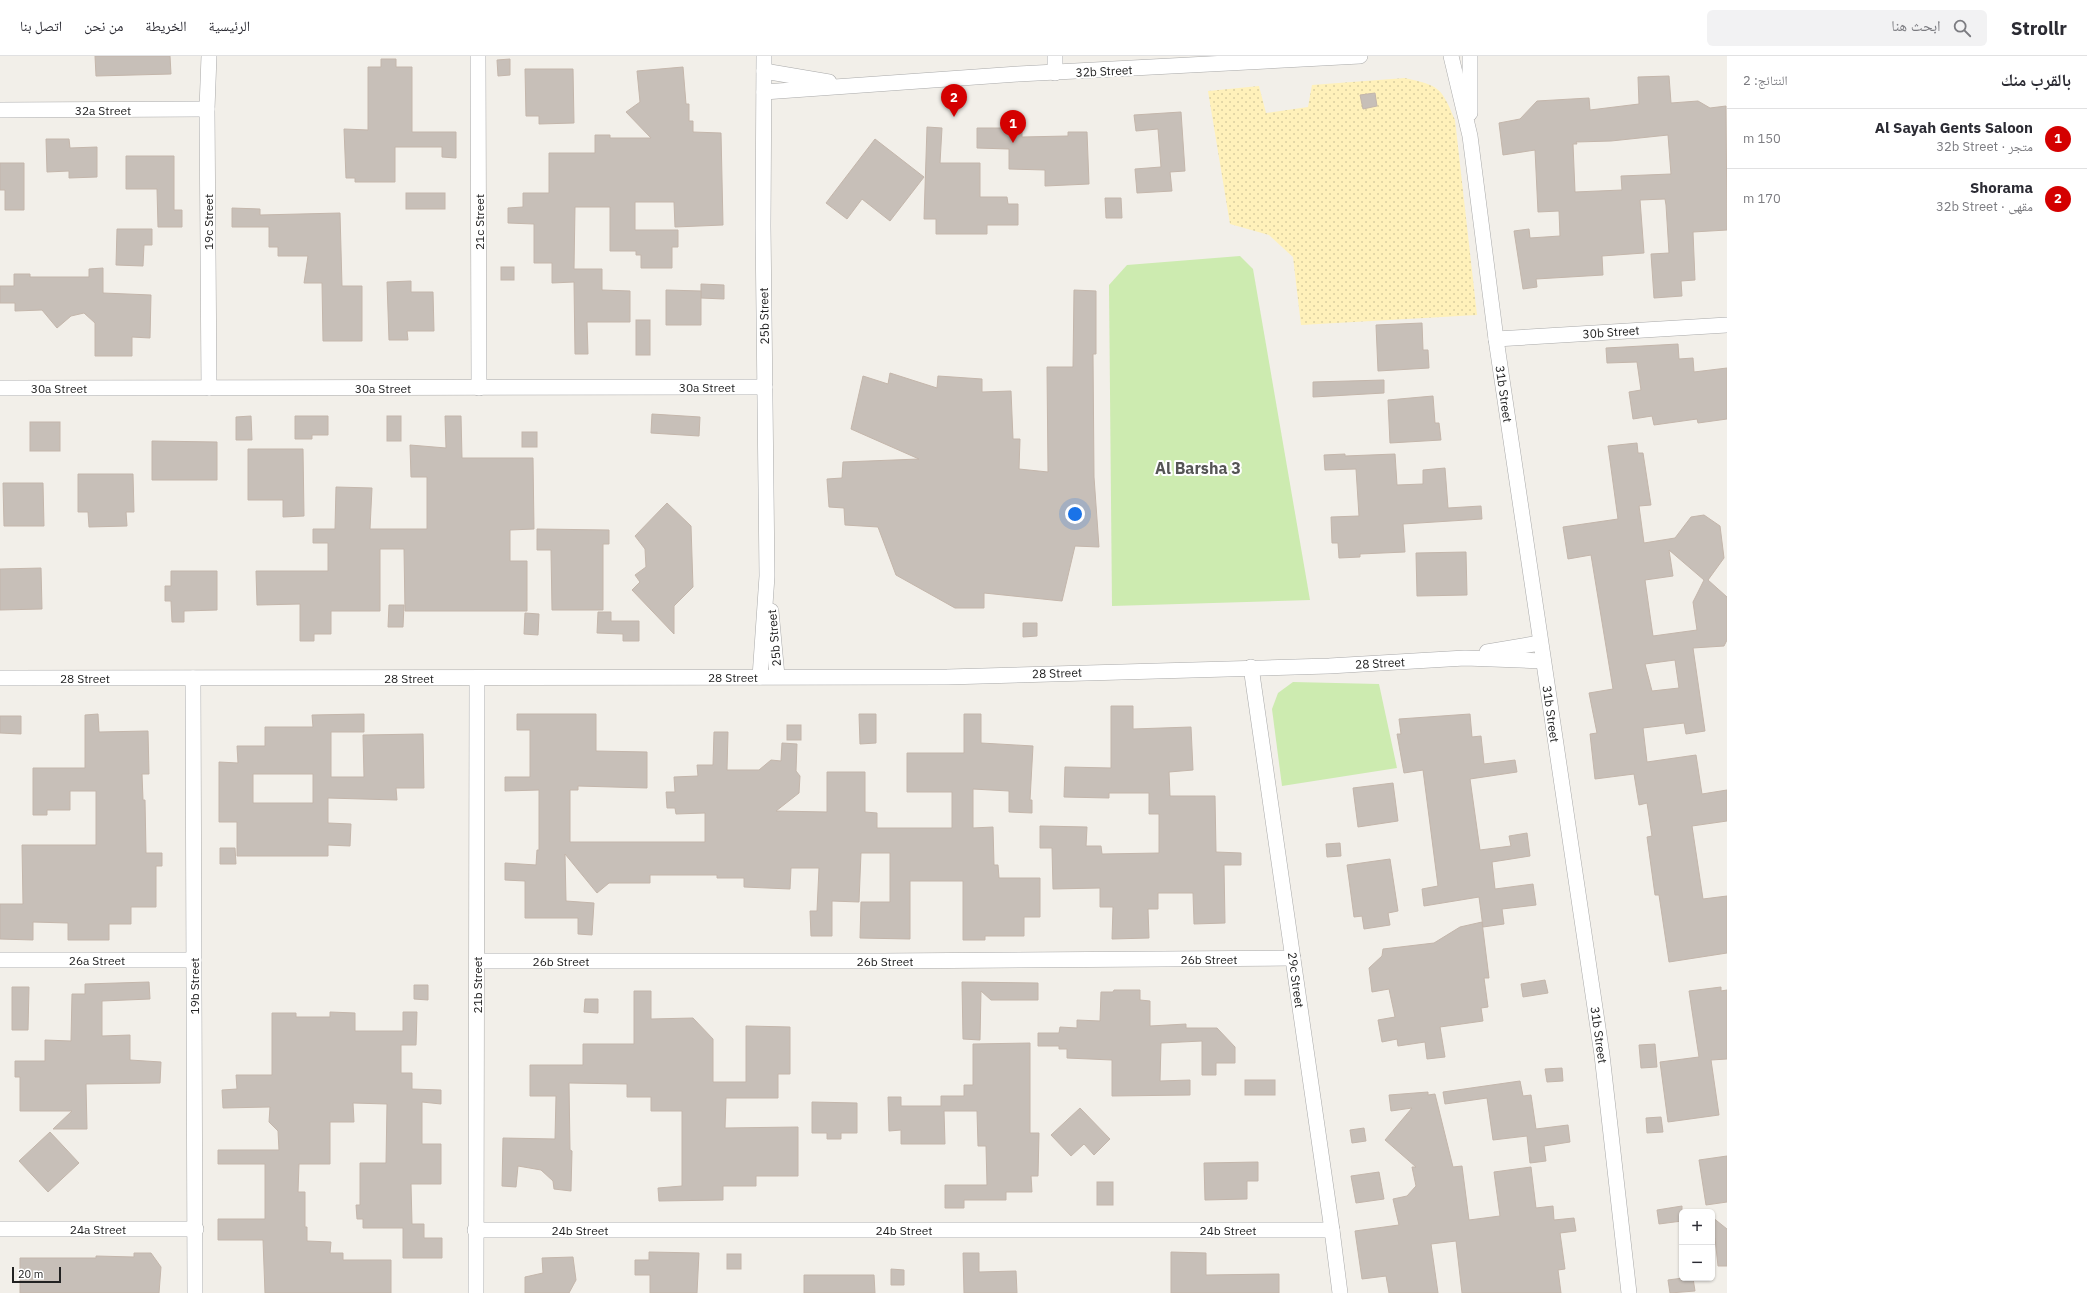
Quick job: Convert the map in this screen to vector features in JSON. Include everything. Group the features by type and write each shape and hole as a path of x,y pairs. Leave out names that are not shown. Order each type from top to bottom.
{"street":[{"name":"19c Street","path":"208,388 207,109 209,56"},
{"name":"21c Street","path":"478,56 480,388"},
{"name":"25b Street","path":"760,676 766,576 763,233 764,56"},
{"path":"1055,56 1055,73"},
{"name":"32b Street","path":"764,92 1055,73 1360,56"},
{"name":"31b Street","path":"1451,56 1470,136 1496,339 1604,1070 1629,1293"},
{"name":"31b Street","path":"1470,56 1470,136"},
{"name":"32b Street","path":"764,71 848,86"},
{"name":"32a Street","path":"0,110 207,109"},
{"name":"30b Street","path":"1496,339 1727,325"},
{"name":"30a Street","path":"0,388 765,387"},
{"name":"25b Street","path":"766,576 770,597 776,676"},
{"name":"28 Street","path":"1465,658 1540,643"},
{"name":"28 Street","path":"0,678 477,678 760,676 970,677 1251,667 1329,666 1465,658 1543,661"},
{"name":"29c Street","path":"1251,667 1340,1293"},
{"name":"19b Street","path":"194,678 195,1293"},
{"name":"21b Street","path":"476,1293 477,678"},
{"name":"26b Street","path":"477,961 1293,958"},
{"name":"26a Street","path":"0,960 194,960"},
{"name":"24a Street","path":"0,1230 196,1229"},
{"name":"24b Street","path":"475,1230 1332,1230"}],"green space":[{"path":"1240,256 1253,269 1310,600 1112,606 1109,285 1127,265"},
{"path":"1293,682 1379,684 1397,768 1282,786 1272,709 1278,693"}],"sand":[{"path":"1405,78 1426,83 1438,90 1446,101 1455,120 1477,315 1301,325 1293,257 1269,235 1230,224 1208,91 1259,86 1266,113 1308,107 1312,85"}],"building":[{"path":"95,56 170,56 171,74 96,76"},
{"path":"381,59 396,59 396,67 412,67 412,132 456,132 456,158 442,157 442,147 395,147 395,182 355,182 355,178 346,178 344,129 368,130 368,67 381,67"},
{"path":"510,59 510,75 498,76 497,60"},
{"path":"683,67 686,104 689,104 689,121 693,121 693,132 721,133 723,225 675,227 674,202 635,202 635,230 678,230 678,247 672,247 672,268 641,268 641,255 636,255 636,251 610,251 610,207 575,207 574,269 602,269 602,290 630,291 630,322 587,322 588,354 575,354 574,282 552,283 552,263 534,263 534,224 508,223 508,208 523,207 523,193 549,193 549,153 595,153 595,135 610,135 610,138 651,138 626,112 640,102 637,71"},
{"path":"525,69 573,69 574,123 539,124 539,116 526,116"},
{"path":"1669,76 1671,103 1698,101 1710,108 1726,106 1727,230 1693,232 1695,280 1681,281 1682,296 1654,298 1651,254 1669,253 1666,205 1665,199 1640,200 1644,253 1602,256 1603,275 1536,279 1537,287 1523,289 1514,231 1529,229 1530,238 1560,236 1559,211 1538,212 1535,150 1503,155 1499,123 1520,119 1537,101 1589,98 1590,110 1639,104 1638,77","holes":["1668,135 1671,174 1621,176 1622,190 1575,192 1573,144 1577,144 1576,142 1611,141"]},
{"path":"1375,93 1377,106 1363,109 1360,95"},
{"path":"1181,112 1185,171 1170,172 1172,191 1137,193 1135,169 1161,167 1158,129 1136,131 1134,115"},
{"path":"927,127 942,128 940,163 980,163 980,197 1007,197 1008,204 1018,204 1018,225 987,225 987,234 936,234 936,219 924,219"},
{"path":"977,128 1022,128 1022,137 1068,136 1068,132 1087,132 1089,184 1045,186 1045,170 1009,169 1009,149 977,148"},
{"path":"46,139 69,139 70,148 97,147 97,177 69,178 69,171 47,172"},
{"path":"875,139 924,177 890,221 862,199 847,219 826,203"},
{"path":"126,156 174,156 174,210 182,210 182,227 158,227 157,189 126,189"},
{"path":"0,163 24,163 24,210 5,210 5,190 0,190"},
{"path":"406,193 445,193 445,209 406,209"},
{"path":"1105,198 1121,198 1122,218 1106,218"},
{"path":"232,208 260,209 260,215 340,213 342,286 362,286 362,341 323,341 322,283 304,283 308,256 278,256 278,247 269,247 269,227 232,227"},
{"path":"117,229 152,229 152,245 144,245 143,266 116,265"},
{"path":"501,267 514,267 514,280 501,280"},
{"path":"103,268 103,293 151,295 150,338 132,337 132,356 95,356 95,323 84,313 71,316 57,328 42,310 15,311 15,303 0,303 0,286 14,286 14,274 30,274 30,277 89,277 89,269"},
{"path":"411,281 411,292 433,292 434,331 407,331 408,340 389,340 387,282"},
{"path":"701,284 724,285 724,299 701,298"},
{"path":"666,290 701,291 701,325 666,325"},
{"path":"1074,290 1096,291 1096,354 1093,354 1094,477 1099,547 1075,546 1062,601 984,593 984,608 955,608 896,575 878,527 845,525 844,508 829,507 827,479 842,478 843,462 919,459 851,429 863,376 888,384 890,373 937,388 938,376 982,379 982,392 1011,391 1013,439 1020,439 1019,469 1048,472 1047,367 1073,367"},
{"path":"636,320 650,320 650,355 636,355"},
{"path":"1422,323 1423,350 1428,350 1429,368 1378,371 1376,325"},
{"path":"1678,344 1679,359 1693,358 1694,372 1727,368 1727,419 1698,423 1697,419 1654,425 1652,416 1633,419 1629,392 1641,390 1637,362 1607,363 1606,348"},
{"path":"1384,380 1384,393 1313,397 1313,382"},
{"path":"1433,396 1435,423 1439,423 1441,440 1390,443 1388,400"},
{"path":"652,414 700,417 699,436 651,433"},
{"path":"251,416 252,440 236,440 236,417"},
{"path":"295,416 328,416 328,435 312,435 312,439 295,439"},
{"path":"387,416 401,416 401,441 387,441"},
{"path":"445,416 461,416 462,458 533,458 534,529 510,530 510,561 527,561 527,611 405,611 404,549 380,549 380,611 331,611 331,634 314,634 314,641 300,641 300,604 257,605 256,571 328,571 328,543 313,543 313,529 335,529 336,487 372,488 370,529 427,529 427,477 411,477 410,445 446,448"},
{"path":"30,422 60,422 60,451 30,451"},
{"path":"522,432 537,432 537,447 522,447"},
{"path":"152,441 217,442 217,480 152,480"},
{"path":"1637,443 1638,453 1643,453 1651,505 1639,506 1644,543 1675,538 1691,517 1704,515 1720,526 1724,558 1708,580 1727,597 1727,640 1724,646 1693,648 1705,731 1686,734 1684,723 1643,728 1647,762 1696,755 1702,794 1727,790 1727,821 1692,826 1703,899 1727,896 1727,953 1669,962 1659,895 1655,895 1647,837 1652,836 1647,803 1639,805 1634,774 1595,779 1590,734 1597,733 1589,693 1613,689 1591,555 1568,559 1563,527 1618,519 1608,446","holes":["1669,550 1704,580 1693,602 1697,630 1653,636 1645,580 1673,576","1675,660 1679,688 1652,691 1645,664"]},
{"path":"248,449 303,449 304,516 283,517 283,500 248,500"},
{"path":"1345,454 1345,456 1395,454 1397,485 1423,484 1423,470 1445,468 1448,508 1481,506 1482,519 1403,524 1405,552 1360,554 1360,557 1339,558 1338,543 1332,543 1331,517 1359,516 1356,469 1325,470 1324,455"},
{"path":"78,474 133,474 134,512 126,512 127,526 89,527 88,512 78,512"},
{"path":"3,483 43,483 44,526 4,526"},
{"path":"667,503 691,526 693,587 674,606 674,634 632,590 640,582 635,575 646,567 645,549 635,536"},
{"path":"537,529 609,530 609,544 603,544 603,610 552,610 551,550 537,550"},
{"path":"1466,552 1467,595 1417,596 1416,553"},
{"path":"41,568 42,609 0,610 0,569"},
{"path":"171,571 217,571 217,610 184,611 184,622 172,622 171,601 165,601 165,586 171,586"},
{"path":"389,605 404,605 403,627 388,627"},
{"path":"598,612 611,612 611,621 639,621 639,641 623,641 623,634 597,633"},
{"path":"525,613 539,614 538,635 524,634"},
{"path":"1023,623 1037,623 1037,636 1023,637"},
{"path":"1111,706 1133,706 1133,729 1191,727 1193,770 1169,772 1170,796 1215,796 1216,852 1241,853 1241,865 1224,865 1225,923 1194,924 1193,893 1158,893 1158,909 1148,909 1149,938 1112,939 1113,907 1100,907 1100,888 1053,889 1052,848 1040,848 1040,826 1087,827 1086,846 1101,846 1102,854 1159,853 1159,814 1149,814 1149,793 1109,793 1109,798 1064,797 1065,767 1111,768"},
{"path":"98,714 99,732 148,731 149,774 142,774 143,800 145,800 146,853 162,853 162,866 156,866 156,907 131,907 131,924 109,924 109,940 68,940 68,923 33,922 33,940 0,939 0,904 23,904 22,845 96,845 96,791 70,791 70,810 47,810 47,815 33,815 33,768 85,768 85,715"},
{"path":"364,714 364,732 331,732 331,777 364,777 363,735 423,734 424,788 396,788 397,800 328,798 328,823 351,824 350,846 328,845 328,856 237,856 237,822 219,822 219,762 238,763 237,746 265,746 265,727 313,727 312,715","holes":["253,774 313,774 313,803 253,803"]},
{"path":"517,714 596,714 596,751 647,752 647,788 578,786 578,790 570,790 570,842 705,842 705,813 676,814 675,808 667,808 666,792 675,792 674,777 698,776 697,765 713,765 714,732 728,732 727,770 759,770 771,760 781,761 782,743 797,744 796,771 800,776 799,793 776,811 827,812 827,772 865,772 865,812 877,813 877,828 952,828 952,792 907,792 907,753 964,753 964,714 981,714 981,743 1033,746 1030,800 1032,800 1032,813 1009,812 1009,791 973,789 973,828 993,827 994,865 998,865 999,878 1040,878 1040,917 1024,917 1024,936 985,936 985,940 963,940 963,881 910,881 910,939 860,938 861,902 890,902 890,853 861,853 859,902 832,901 832,936 811,936 810,911 817,911 819,868 791,868 790,889 744,887 744,878 717,878 717,875 650,875 650,883 609,883 597,893 565,854 566,901 594,903 592,935 578,934 578,918 525,918 525,881 505,880 505,863 536,865 537,850 539,850 539,790 505,791 505,777 530,777 530,730 517,730"},
{"path":"859,714 876,714 876,743 860,744"},
{"path":"1470,714 1472,737 1481,736 1484,764 1515,760 1517,772 1470,779 1480,850 1511,846 1509,836 1527,833 1530,856 1492,862 1495,889 1533,884 1536,905 1502,909 1504,924 1483,927 1479,897 1424,906 1422,889 1438,886 1423,770 1404,773 1397,734 1401,734 1399,719"},
{"path":"0,716 21,716 21,734 0,733"},
{"path":"787,725 801,725 801,740 787,740"},
{"path":"1393,783 1398,821 1358,827 1353,788"},
{"path":"1340,843 1341,856 1327,857 1326,844"},
{"path":"220,848 235,848 236,864 220,864"},
{"path":"1390,859 1398,911 1388,913 1390,925 1364,929 1362,916 1354,917 1347,865"},
{"path":"1482,922 1489,978 1484,978 1488,1007 1481,1008 1483,1021 1440,1027 1445,1057 1427,1059 1425,1042 1398,1046 1397,1039 1382,1042 1378,1020 1395,1017 1389,989 1372,992 1369,968 1382,956 1383,949 1434,943 1460,927"},
{"path":"1545,980 1548,993 1523,997 1521,984"},
{"path":"149,982 150,999 102,1001 102,1036 130,1035 130,1060 161,1062 160,1083 86,1084 87,1129 53,1129 72,1111 20,1111 20,1077 15,1077 15,1061 45,1061 45,1040 71,1041 72,994 85,994 85,984"},
{"path":"962,982 1038,983 1038,1000 991,1000 981,991 980,1040 963,1039"},
{"path":"414,985 428,985 428,1000 414,999"},
{"path":"12,987 29,987 28,1030 12,1030"},
{"path":"1721,987 1721,991 1727,990 1727,1059 1711,1060 1719,1115 1668,1122 1660,1062 1699,1057 1689,991"},
{"path":"1114,990 1140,990 1140,1000 1150,1001 1150,1026 1186,1024 1186,1028 1217,1028 1235,1047 1235,1063 1216,1063 1216,1075 1202,1075 1202,1041 1161,1043 1160,1081 1190,1080 1190,1095 1112,1096 1112,1060 1067,1058 1067,1049 1059,1049 1059,1046 1038,1046 1038,1033 1059,1033 1060,1027 1077,1028 1077,1020 1100,1021 1101,992 1113,992"},
{"path":"634,991 651,991 651,1019 693,1018 713,1039 713,1082 746,1082 746,1026 790,1027 790,1074 778,1074 778,1098 726,1098 725,1128 798,1127 798,1176 756,1176 756,1186 723,1186 723,1200 659,1201 658,1188 682,1186 682,1111 651,1111 651,1097 627,1097 627,1084 569,1083 570,1150 572,1151 571,1191 554,1189 553,1181 541,1170 518,1166 516,1187 502,1186 503,1138 555,1139 556,1096 530,1096 530,1065 583,1065 583,1044 634,1044"},
{"path":"585,999 598,999 598,1013 584,1012"},
{"path":"330,1012 355,1013 355,1031 403,1031 403,1012 417,1012 416,1045 401,1045 401,1073 412,1073 412,1089 441,1090 441,1104 422,1102 422,1144 441,1144 441,1184 411,1184 412,1224 424,1224 424,1238 442,1238 442,1258 403,1258 403,1228 363,1228 363,1219 357,1219 356,1205 360,1205 360,1163 386,1163 387,1104 353,1103 354,1122 330,1122 330,1164 299,1164 298,1192 305,1192 305,1227 307,1227 307,1241 331,1242 330,1253 343,1253 343,1260 391,1260 391,1293 265,1293 263,1240 218,1240 218,1219 265,1219 265,1164 218,1164 218,1150 279,1150 278,1131 269,1122 270,1107 223,1108 222,1090 237,1089 236,1075 272,1075 272,1013 296,1013 296,1017 330,1017"},
{"path":"1030,1043 1030,1133 1039,1133 1038,1176 1031,1176 1032,1192 1006,1192 1006,1200 964,1200 964,1208 945,1208 945,1185 987,1185 986,1146 978,1146 977,1111 944,1111 945,1144 901,1144 901,1130 889,1131 888,1097 901,1097 901,1106 941,1106 941,1096 964,1096 964,1085 973,1085 973,1044"},
{"path":"1655,1044 1657,1067 1641,1068 1639,1045"},
{"path":"1562,1068 1563,1081 1547,1082 1545,1069"},
{"path":"1245,1080 1275,1080 1275,1095 1245,1095"},
{"path":"1520,1081 1523,1096 1531,1095 1536,1129 1568,1125 1570,1142 1544,1146 1546,1161 1530,1163 1527,1136 1493,1140 1487,1098 1445,1104 1443,1092"},
{"path":"1428,1092 1428,1095 1435,1094 1453,1167 1462,1166 1469,1220 1500,1216 1494,1172 1531,1167 1536,1208 1553,1206 1554,1220 1574,1218 1576,1231 1560,1233 1565,1269 1558,1270 1561,1293 1462,1293 1456,1241 1431,1244 1438,1293 1389,1293 1386,1276 1362,1279 1355,1231 1399,1225 1393,1199 1407,1196 1416,1186 1412,1167 1416,1167 1385,1140 1412,1108 1391,1111 1389,1095"},
{"path":"812,1102 857,1103 857,1133 841,1133 841,1139 827,1139 827,1133 812,1133"},
{"path":"1080,1108 1110,1139 1094,1155 1084,1144 1071,1156 1051,1135"},
{"path":"1661,1117 1663,1132 1647,1133 1646,1118"},
{"path":"1364,1128 1366,1141 1352,1143 1350,1130"},
{"path":"50,1132 79,1163 48,1192 19,1161"},
{"path":"1727,1156 1727,1202 1706,1205 1699,1160"},
{"path":"1258,1162 1258,1181 1247,1181 1247,1199 1205,1200 1204,1163"},
{"path":"1379,1172 1384,1199 1356,1203 1351,1176"},
{"path":"1097,1182 1113,1182 1113,1205 1097,1205"},
{"path":"1682,1206 1682,1209 1679,1209 1679,1221 1659,1224 1657,1210"},
{"path":"1715,1219 1727,1229 1727,1266 1718,1266"},
{"path":"649,1252 699,1253 697,1293 650,1293 650,1275 635,1275 635,1260 649,1260"},
{"path":"1171,1252 1206,1253 1206,1275 1279,1274 1279,1293 1171,1293"},
{"path":"134,1253 151,1253 161,1267 159,1293 20,1293 20,1258 96,1258 96,1256 134,1257"},
{"path":"963,1253 979,1253 979,1272 1016,1271 1017,1293 964,1293"},
{"path":"727,1254 741,1254 741,1269 727,1269"},
{"path":"573,1257 576,1280 569,1293 525,1293 525,1277 543,1273 542,1258"},
{"path":"891,1269 904,1270 904,1285 891,1285"},
{"path":"804,1275 874,1275 875,1293 804,1293"},
{"path":"1679,1279 1679,1281 1693,1281 1695,1291 1670,1293 1668,1280"}],"place":[{"name":"Shorama","path":"954,117"},
{"name":"Al Sayah Gents Saloon","path":"1013,143"}],"district":[{"name":"Al Barsha 3","path":"1198,468"}]}
